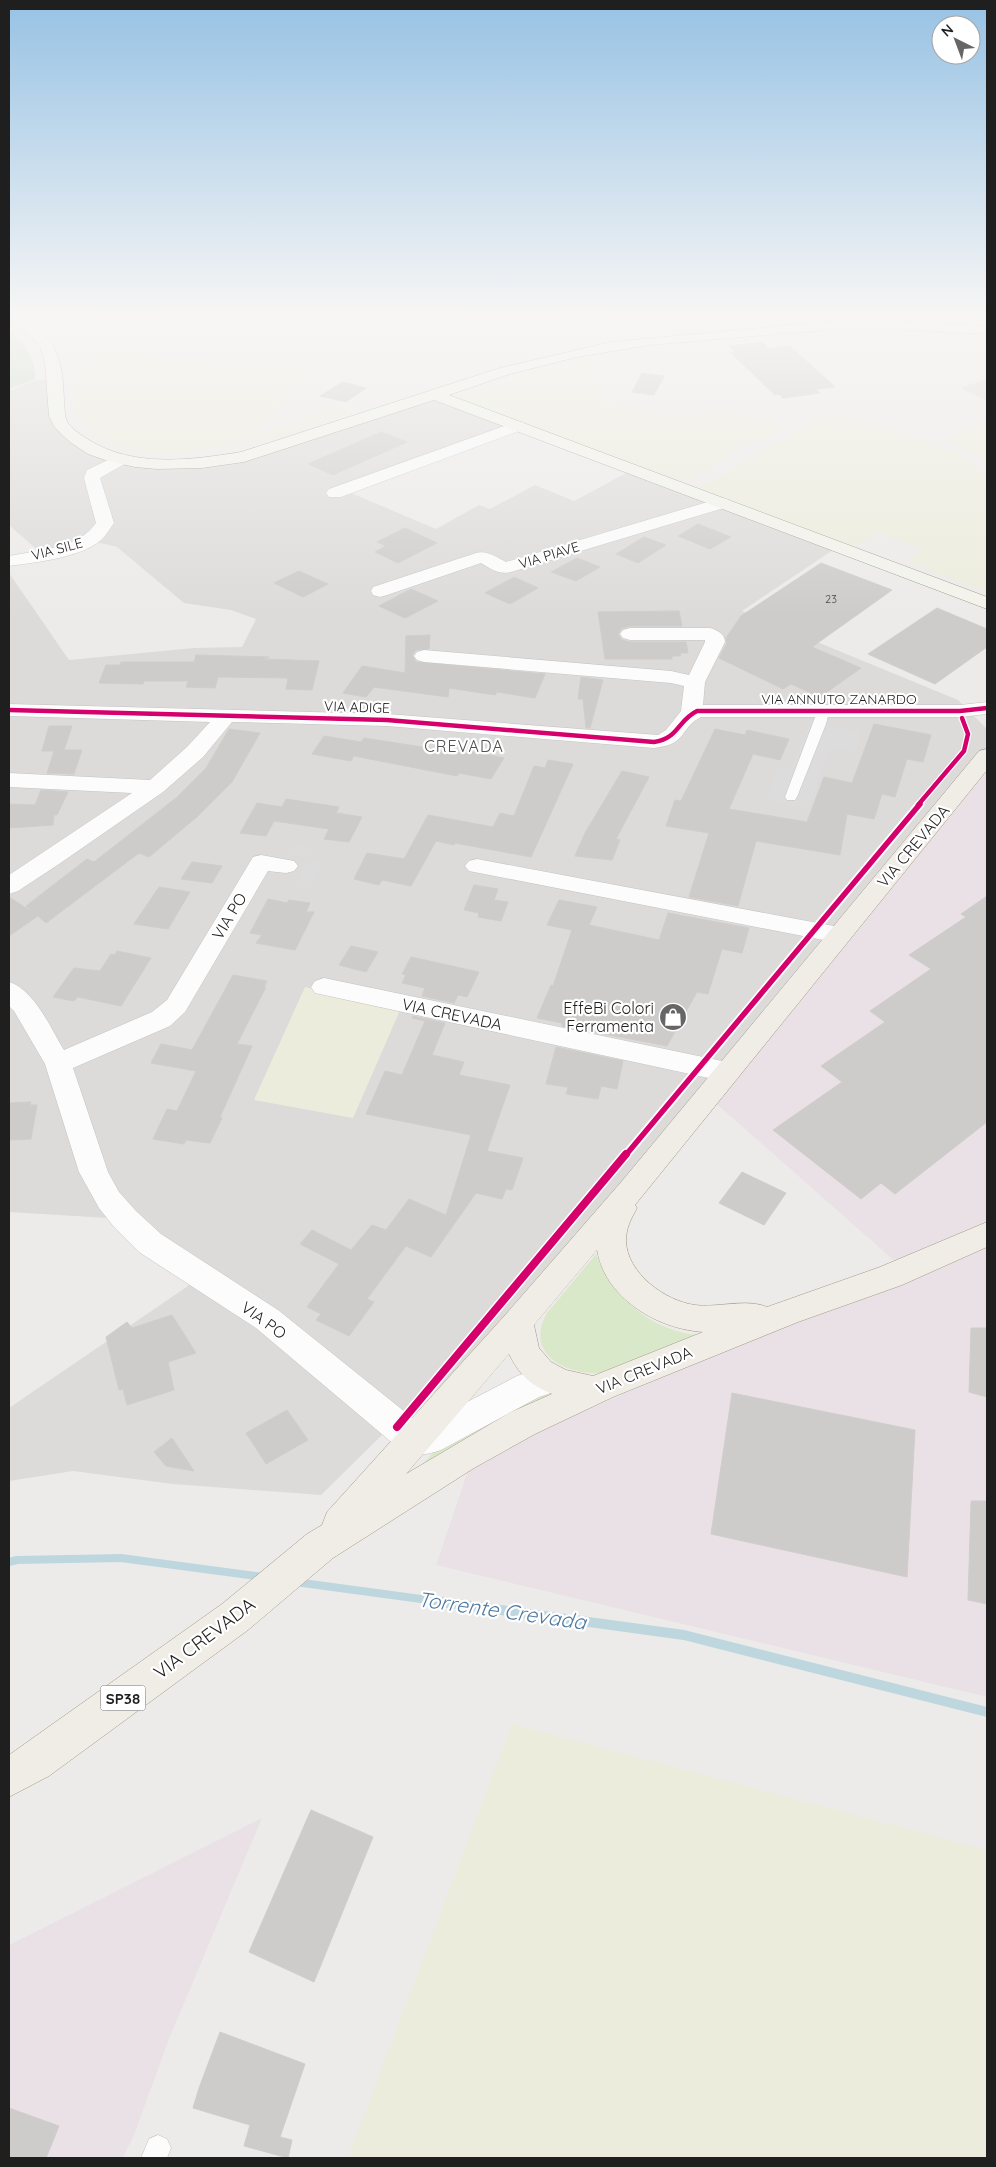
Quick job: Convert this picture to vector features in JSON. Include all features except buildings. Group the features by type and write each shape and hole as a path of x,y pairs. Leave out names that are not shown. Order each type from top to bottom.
{"main road":[{"path":"57,413 58,420 67,432 97,453 120,459 154,464 183,465 244,457 380,413"},
{"path":"484,413 987,603"},
{"name":"VIA CREVADA","path":"320,1546 518,1322 632,1189 987,756"},
{"path":"632,1189 613,1225 612,1246 617,1265 630,1284 646,1299 665,1310 684,1317 704,1319 787,1313"},
{"name":"VIA CREVADA","path":"9,1777 35,1762 235,1617 320,1546 462,1457 523,1424 593,1390 787,1313 891,1276 987,1234"},
{"path":"518,1322 518,1341 524,1355 534,1367 551,1379 570,1387 593,1390"}],"street":[{"path":"335,492 518,426"},
{"name":"VIA SILE","path":"9,561 77,547 101,532 105,523 92,478 93,474 120,459"},
{"name":"VIA PIAVE","path":"380,592 482,557 504,568 721,504"},
{"path":"630,634 710,634 715,639 695,682 691,713"},
{"path":"424,656 670,677 695,682"},
{"name":"VIA ANNUTO ZANARDO","path":"691,713 705,711 960,711 987,708"},
{"name":"VIA ADIGE","path":"9,710 388,720 661,742 672,737 682,721 691,713"},
{"path":"960,711 977,719 987,729"},
{"path":"9,886 155,788 194,752 226,716"},
{"path":"9,780 155,788"},
{"name":"VIA PO","path":"58,1064 161,1018 176,1006 261,862 286,866"},
{"path":"477,866 839,936"},
{"name":"VIA CREVADA","path":"324,987 727,1072"},
{"name":"VIA PO","path":"9,991 24,1005 58,1064 94,1172 109,1200 125,1219 150,1243 266,1319 414,1440"},
{"path":"414,1440 429,1439 530,1386 551,1379"}],"lane":[{"path":"791,797 823,712"}],"shaded area":[{"path":"9,413 62,413 67,432 120,459 209,463 375,413 484,413 518,426 344,490 436,529 479,505 490,509 535,485 574,501 632,470 836,548 742,611 958,700 987,729 987,756 518,1322 381,1436 321,1495 173,1484 73,1471 9,1481 9,1408 188,1286 198,1274 125,1219 9,1212 9,573 69,660 194,648 242,647 256,619 231,610 184,603 117,547 91,541 42,554 9,525"},
{"path":"77,413 270,413 248,437 207,449 178,453 145,452 118,446 93,433"},
{"path":"320,413 348,413 258,442 226,446"},
{"path":"489,413 738,413 782,429 735,449 711,468 679,484"},
{"path":"827,413 837,413 959,453 987,475 987,592 908,562 921,548 877,532 853,549 696,490"},
{"path":"987,424 987,461 944,437"},
{"path":"810,722 861,732 854,752 831,748 808,808 766,799 779,767 791,769"},
{"path":"987,771 987,1697 436,1565 472,1459 907,1272 712,1100 925,842"},
{"path":"292,845 315,849 310,858 286,854"},
{"path":"310,859 323,861 309,888 296,886"},
{"path":"305,987 401,1008 353,1118 254,1100"},
{"path":"512,1724 987,1850 987,2158 348,2158"},
{"path":"262,1818 169,2039 134,2135 123,2158 9,2158 9,1945"}],"green space":[{"path":"596,1254 612,1285 635,1309 649,1319 664,1326 680,1332 697,1335 601,1373 587,1373 574,1370 562,1366 552,1359 544,1351 541,1340 541,1327 547,1313"},
{"path":"547,1394 547,1396 485,1428 422,1465 436,1449 462,1439 529,1398"}],"waterway":[{"name":"Torrente Crevada","path":"9,1562 17,1560 121,1558 264,1577"},
{"name":"Torrente Crevada","path":"295,1582 436,1601"},
{"name":"Torrente Crevada","path":"427,1600 684,1635 987,1712"}],"cycle path":[{"path":"9,710 387,720 654,742 669,738 690,714 697,711 960,711 987,708"},
{"path":"397,1427 964,751 968,734 962,718"}],"place":[{"name":"EffeBi Colori Ferramenta","path":"673,1017"}],"district":[{"name":"CREVADA","path":"464,746"}]}
